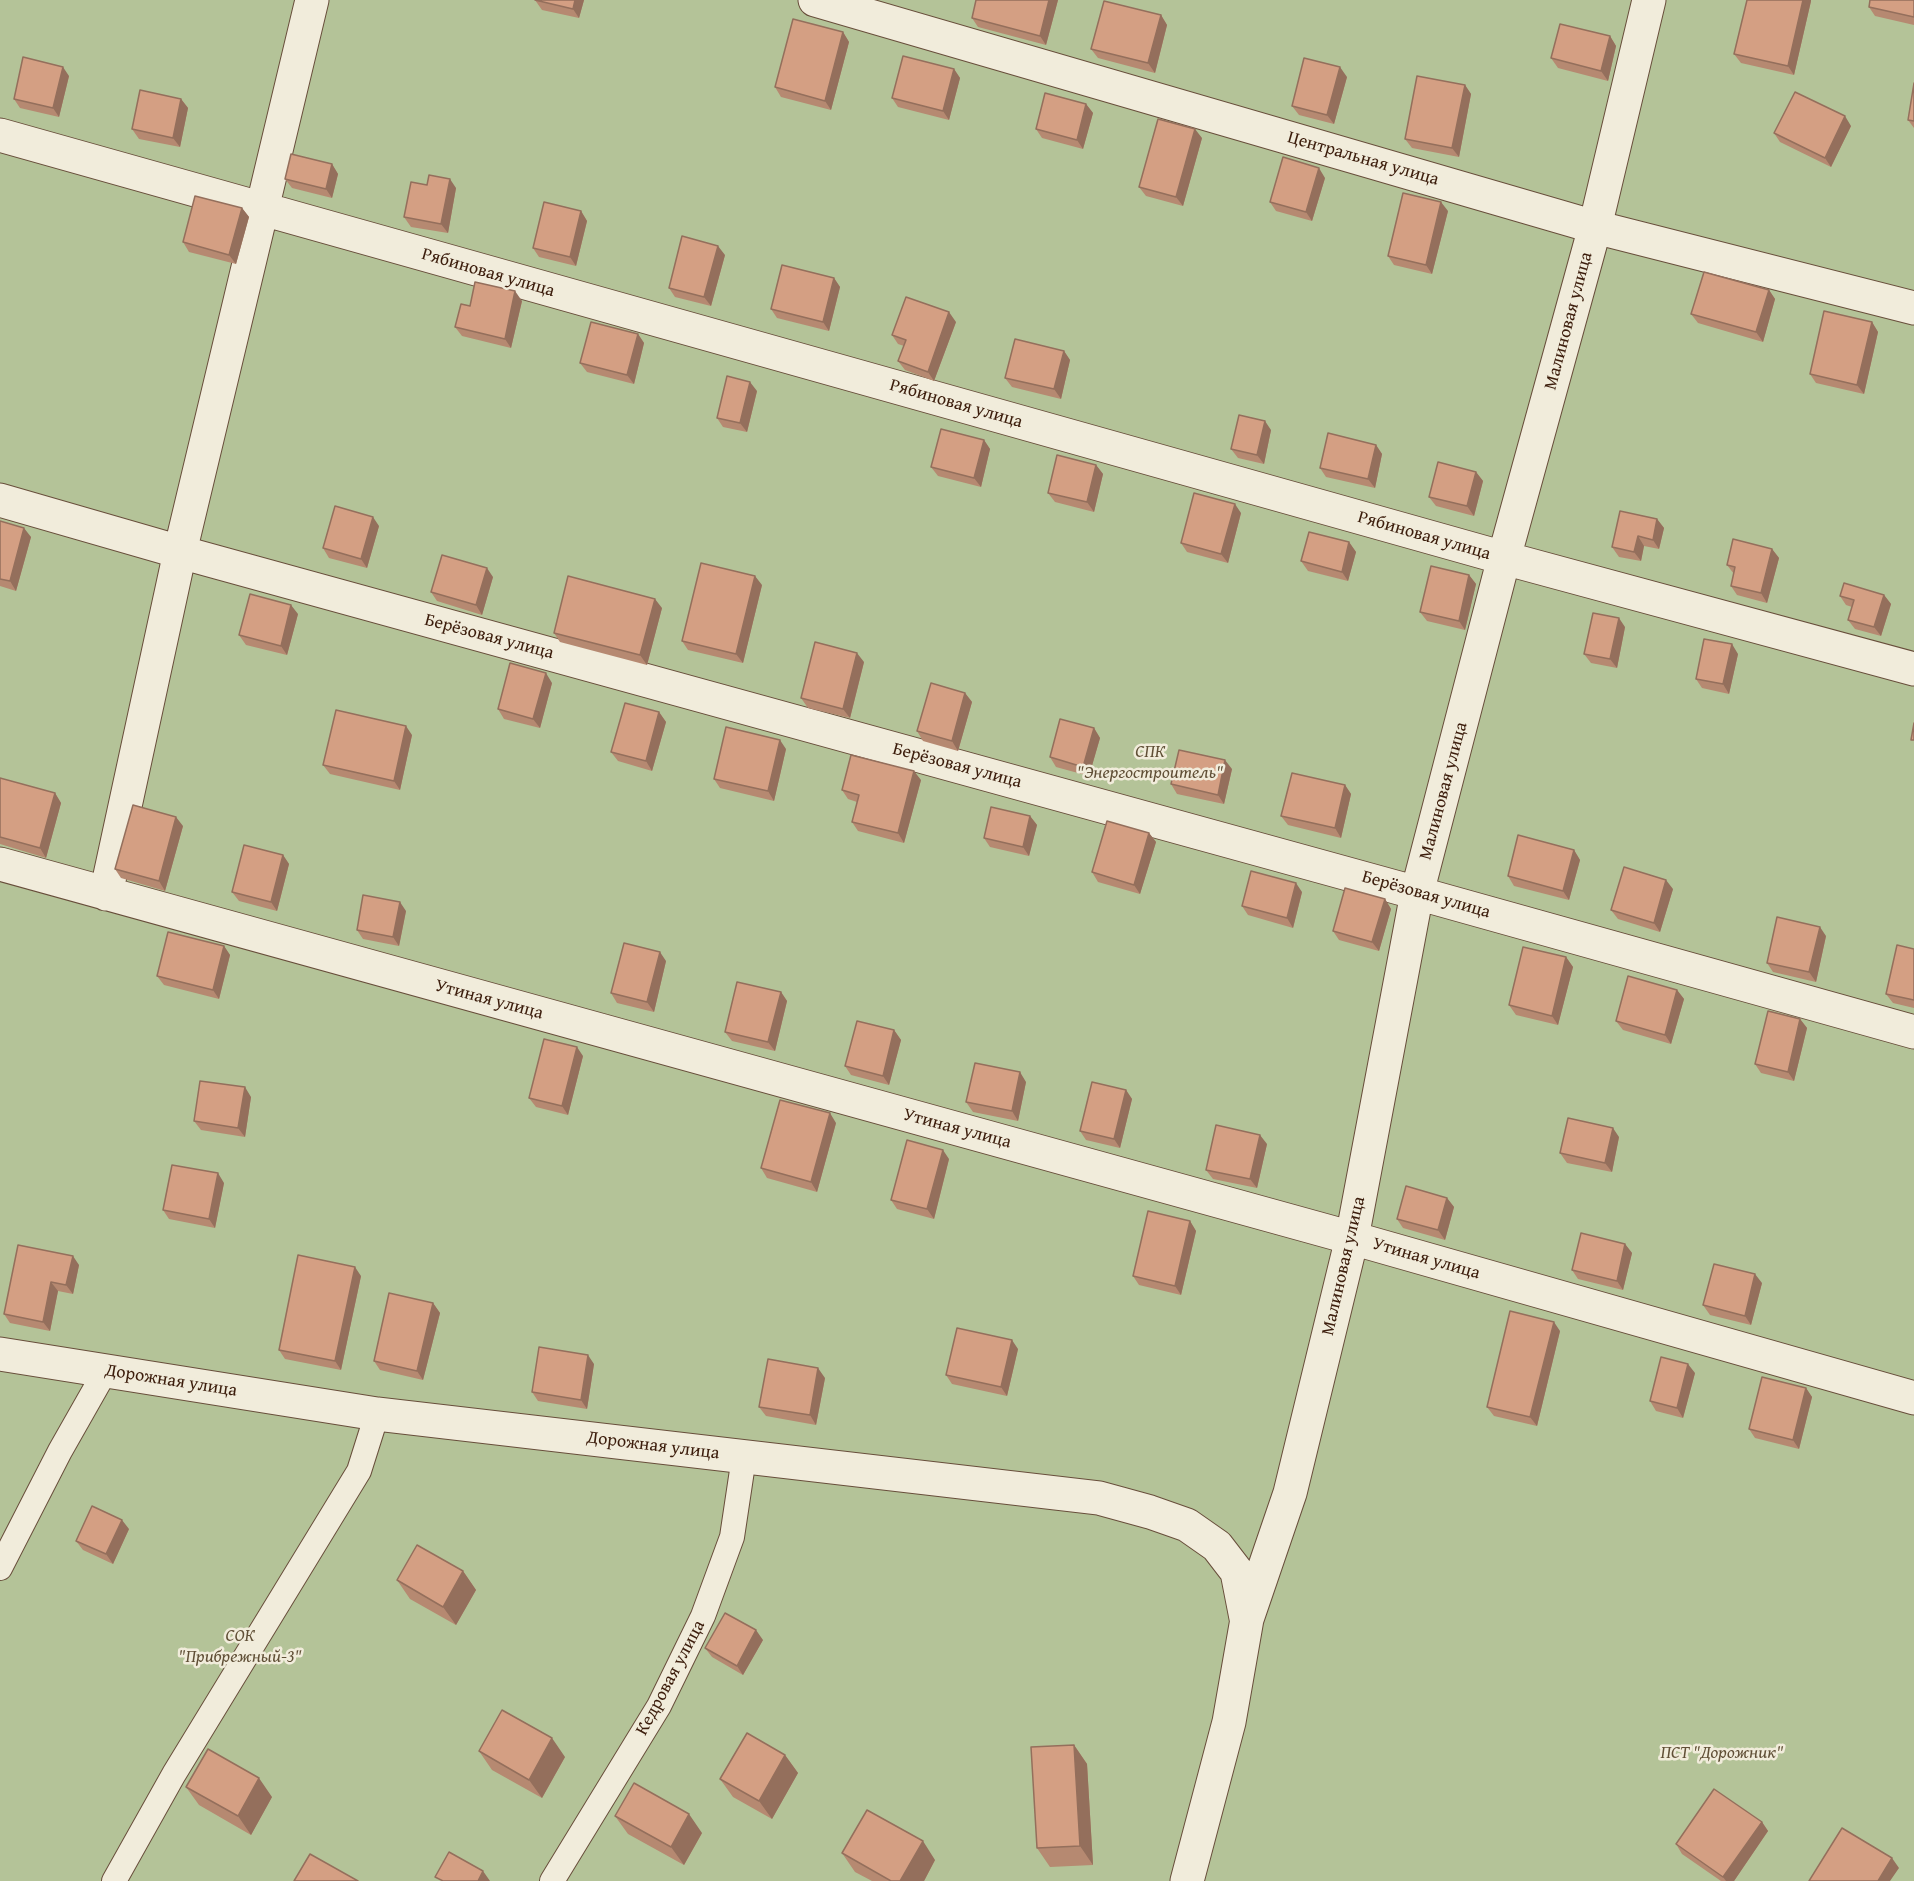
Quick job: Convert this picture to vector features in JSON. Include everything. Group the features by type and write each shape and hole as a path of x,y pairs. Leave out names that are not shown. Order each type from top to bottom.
{"street":[{"path":"106,894 180,552 312,0"},
{"name":"Центральная улица","path":"815,0 1595,227 1914,308"},
{"name":"Малиновая улица","path":"1246,1619 1290,1493 1352,1238 1417,892 1504,558 1595,227 1649,0"},
{"name":"Рябиновая улица","path":"0,135 1504,558 1914,669"},
{"name":"Берёзовая улица","path":"0,500 180,552 1417,892 1914,1032"},
{"name":"Утиная улица","path":"0,864 1352,1238 1914,1398"},
{"name":"Дорожная улица","path":"0,1354 377,1414 1099,1498 1187,1525 1217,1546 1238,1572 1246,1619"},
{"path":"1187,1881 1229,1722 1246,1619"}],"lane":[{"path":"0,1568 60,1451 106,1370"},
{"path":"114,1881 174,1774 359,1471 377,1414"},
{"name":"Кедровая улица","path":"552,1881 659,1706 703,1616 732,1537 744,1456"}],"green space":[{"name":"СПК \"Энергостроитель\"","path":"0,0 1914,0 1914,1881 0,1881"}],"building":[{"path":"535,0 575,0 573,9"},
{"path":"976,0 1049,0 1040,36 972,18"},
{"path":"1747,0 1803,0 1788,66 1734,54"},
{"path":"1870,0 1914,0 1914,17 1869,7"},
{"path":"1104,1 1161,15 1148,63 1091,49"},
{"path":"793,19 843,32 825,101 775,87"},
{"path":"1560,24 1610,36 1601,71 1551,58"},
{"path":"903,56 954,69 943,111 892,98"},
{"path":"23,57 63,67 53,108 14,99"},
{"path":"1304,58 1340,67 1327,115 1292,106"},
{"path":"1417,76 1465,85 1452,148 1405,139"},
{"path":"1914,83 1914,121 1908,120"},
{"path":"140,90 181,99 173,138 132,129"},
{"path":"1795,92 1845,116 1825,158 1774,133"},
{"path":"1045,93 1086,104 1077,140 1036,129"},
{"path":"1158,119 1195,129 1176,197 1139,187"},
{"path":"291,154 332,164 326,189 285,179"},
{"path":"1283,157 1319,168 1306,212 1270,202"},
{"path":"429,175 450,179 441,224 404,217 411,182 427,185"},
{"path":"1403,193 1441,202 1426,265 1388,256"},
{"path":"195,196 242,208 229,255 183,242"},
{"path":"544,202 581,211 570,257 533,248"},
{"path":"682,236 718,246 704,297 669,288"},
{"path":"782,265 834,278 823,322 771,309"},
{"path":"1704,272 1769,290 1756,332 1691,314"},
{"path":"475,282 515,291 505,339 455,327 461,304 470,306"},
{"path":"906,297 949,312 928,372 898,361 906,340 892,335"},
{"path":"1824,311 1872,322 1857,385 1810,374"},
{"path":"591,322 638,334 627,375 580,363"},
{"path":"1015,339 1064,351 1054,389 1005,378"},
{"path":"727,376 750,382 740,423 717,418"},
{"path":"1239,415 1265,421 1257,455 1231,449"},
{"path":"941,429 984,440 974,478 931,467"},
{"path":"1328,433 1376,445 1368,479 1320,468"},
{"path":"1057,455 1096,465 1087,502 1048,493"},
{"path":"1438,462 1476,472 1467,506 1429,497"},
{"path":"1194,493 1235,504 1221,554 1181,543"},
{"path":"335,506 373,517 361,559 323,548"},
{"path":"1620,511 1657,519 1653,540 1638,536 1634,552 1612,547"},
{"path":"0,521 24,528 10,581 0,579"},
{"path":"1309,532 1349,542 1342,572 1301,561"},
{"path":"1733,539 1772,549 1761,593 1731,586 1735,567 1727,565"},
{"path":"442,555 487,568 476,605 431,592"},
{"path":"701,563 755,576 736,654 682,641"},
{"path":"1431,566 1469,575 1459,621 1420,612"},
{"path":"568,576 655,599 640,655 554,633"},
{"path":"1844,583 1884,595 1874,627 1848,620 1854,600 1840,596"},
{"path":"250,594 291,605 281,646 239,635"},
{"path":"1593,613 1619,618 1610,659 1584,654"},
{"path":"1704,639 1732,644 1723,684 1696,679"},
{"path":"815,642 857,653 843,709 801,698"},
{"path":"510,663 546,673 533,719 498,709"},
{"path":"931,683 965,693 952,741 917,731"},
{"path":"625,703 659,712 646,761 611,752"},
{"path":"336,710 406,726 394,781 323,765"},
{"path":"1060,719 1094,728 1083,767 1050,757"},
{"path":"1914,723 1914,740 1911,740"},
{"path":"726,727 780,740 768,791 714,779"},
{"path":"1179,750 1225,760 1218,795 1171,784"},
{"path":"851,755 914,771 898,833 852,822 859,795 842,790"},
{"path":"1292,773 1345,785 1335,828 1281,816"},
{"path":"0,778 55,793 40,848 0,837"},
{"path":"133,805 176,817 159,881 115,869"},
{"path":"991,807 1030,816 1023,847 984,838"},
{"path":"1107,821 1149,833 1134,885 1092,872"},
{"path":"1518,835 1574,850 1563,891 1508,876"},
{"path":"244,845 283,855 271,902 232,892"},
{"path":"1624,867 1666,880 1654,923 1611,910"},
{"path":"1251,871 1296,883 1287,918 1242,906"},
{"path":"1345,888 1385,899 1372,942 1333,931"},
{"path":"363,895 400,902 393,937 357,930"},
{"path":"1777,917 1820,927 1809,972 1767,963"},
{"path":"168,932 224,946 213,990 157,976"},
{"path":"624,943 660,952 647,1002 611,993"},
{"path":"1897,945 1914,949 1914,1000 1886,994"},
{"path":"1523,947 1566,957 1552,1016 1509,1005"},
{"path":"1628,976 1677,990 1665,1035 1616,1021"},
{"path":"737,982 781,992 768,1042 725,1032"},
{"path":"1768,1011 1800,1019 1788,1072 1755,1064"},
{"path":"857,1021 894,1030 883,1076 845,1066"},
{"path":"544,1039 577,1047 562,1106 529,1098"},
{"path":"975,1063 1020,1072 1012,1111 966,1102"},
{"path":"200,1081 245,1087 238,1128 194,1121"},
{"path":"1092,1082 1126,1090 1114,1139 1080,1131"},
{"path":"780,1100 830,1113 811,1182 761,1168"},
{"path":"1568,1118 1613,1128 1605,1163 1560,1153"},
{"path":"1216,1125 1260,1135 1250,1179 1206,1170"},
{"path":"907,1140 943,1150 927,1209 891,1200"},
{"path":"172,1165 218,1173 209,1219 163,1210"},
{"path":"1406,1186 1447,1198 1438,1230 1397,1219"},
{"path":"1148,1211 1190,1221 1175,1286 1133,1276"},
{"path":"1581,1233 1625,1244 1617,1281 1572,1270"},
{"path":"18,1245 73,1256 66,1285 51,1282 43,1322 4,1314"},
{"path":"298,1255 355,1267 335,1361 279,1350"},
{"path":"1714,1264 1755,1274 1745,1316 1703,1305"},
{"path":"389,1293 433,1303 417,1371 374,1361"},
{"path":"1510,1311 1554,1322 1530,1417 1487,1407"},
{"path":"957,1328 1012,1340 1001,1387 946,1375"},
{"path":"539,1347 588,1355 581,1400 532,1392"},
{"path":"1661,1357 1688,1364 1677,1408 1650,1401"},
{"path":"768,1359 818,1368 810,1415 759,1407"},
{"path":"1762,1377 1806,1388 1793,1440 1749,1429"},
{"path":"92,1506 122,1520 106,1554 76,1541"},
{"path":"417,1545 463,1571 443,1607 397,1580"},
{"path":"725,1613 756,1630 737,1666 705,1648"},
{"path":"502,1710 552,1738 529,1780 479,1751"},
{"path":"747,1733 785,1755 759,1801 720,1779"},
{"path":"1074,1745 1080,1846 1037,1848 1031,1747"},
{"path":"208,1749 259,1778 238,1816 186,1787"},
{"path":"634,1783 689,1814 671,1847 615,1816"},
{"path":"1714,1789 1762,1822 1723,1877 1676,1844"},
{"path":"867,1810 923,1841 900,1881 891,1881 842,1853"},
{"path":"1842,1828 1892,1858 1878,1881 1809,1881"},
{"path":"449,1852 483,1871 478,1881 443,1881 435,1877"},
{"path":"310,1854 358,1881 294,1881"}],"park label":[{"name":"СОК \"Прибрежный-3\"","path":"240,1646"},
{"name":"ПСТ \"Дорожник\"","path":"1722,1753"}]}
